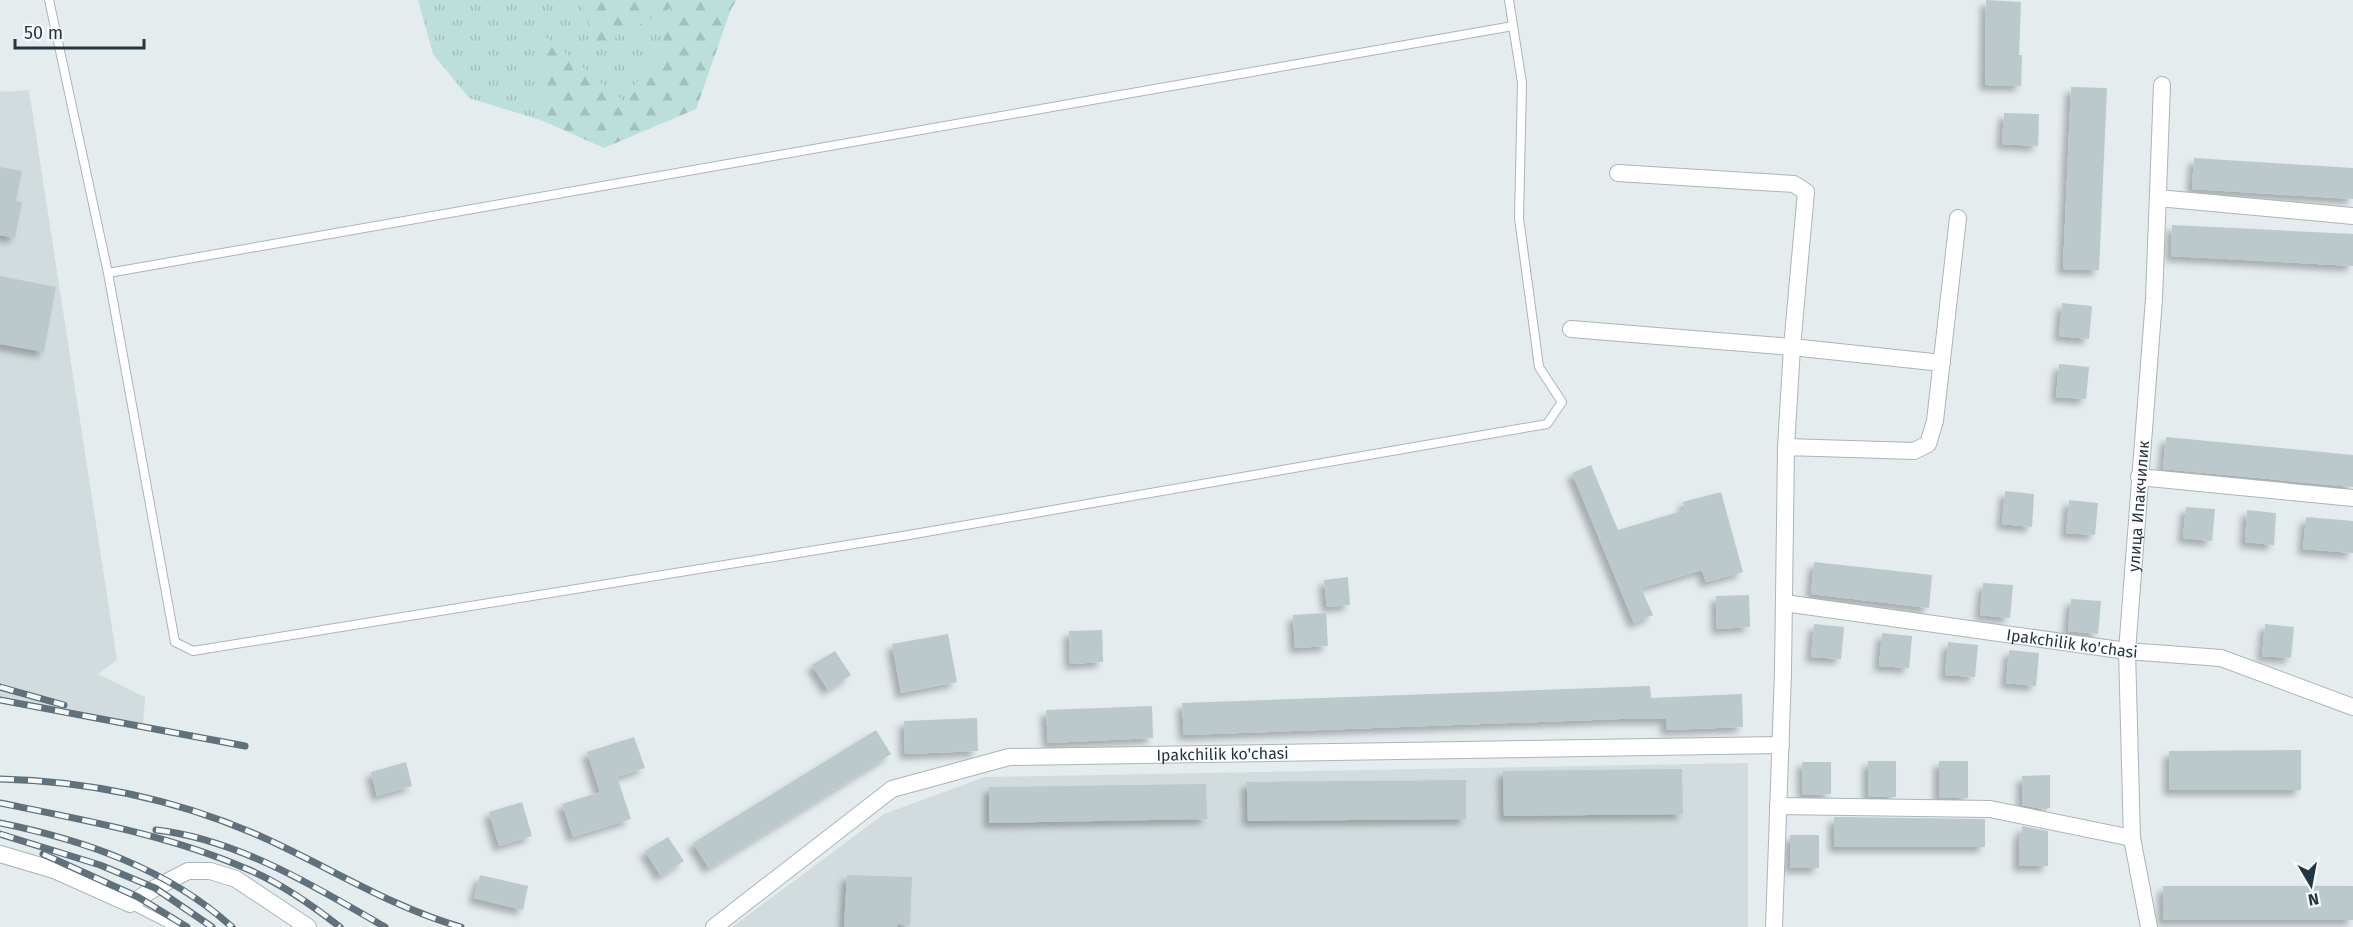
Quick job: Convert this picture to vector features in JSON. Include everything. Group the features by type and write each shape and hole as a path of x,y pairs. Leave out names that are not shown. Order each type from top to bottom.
{"street":[{"name":"улица Ипакчилик","path":"2149,927 2132,838 2127,651 2154,299 2162,85"},
{"path":"1618,173 1794,184 1806,192 1791,347 1786,447 1784,603 1774,927"},
{"path":"2158,198 2353,216"},
{"path":"1786,447 1914,451 1928,444 1935,421 1958,218"},
{"path":"1571,329 1791,347 1942,363"},
{"path":"2139,477 2353,498"},
{"name":"Ipakchilik ko'chasi","path":"1784,603 2127,651 2221,658 2353,707"},
{"name":"Ipakchilik ko'chasi","path":"714,927 892,789 1009,757 1780,745"},
{"path":"1778,806 1990,809 2132,838"},
{"path":"0,854 54,870 130,904 154,888 188,871 210,871 236,879 308,927"}],"lane":[{"path":"49,0 108,273 175,642 193,651 915,534 1547,424 1562,402 1539,367 1519,218 1522,83 1509,0"},
{"path":"108,273 1513,26"},
{"path":"130,904 175,927"}],"shaded area":[{"path":"29,90 117,660 98,674 145,697 143,725 0,703 0,92"},
{"path":"1748,763 1748,927 732,927 884,814 985,777"}],"green space":[{"path":"418,0 593,0 605,37 684,2 681,48 620,120 557,65 543,121 469,98 433,54"},
{"path":"580,0 737,0 731,9 696,109 604,148 543,121 540,32 623,101 661,50 671,8 596,47"}],"building":[{"path":"1986,0 2021,2 2019,55 2022,55 2021,86 1985,85"},
{"path":"2071,87 2107,88 2099,270 2063,269"},
{"path":"2004,113 2039,114 2038,146 2002,144"},
{"path":"2194,158 2353,168 2353,199 2192,189"},
{"path":"0,167 22,171 16,201 22,202 15,238 0,235"},
{"path":"2172,225 2353,234 2353,266 2171,256"},
{"path":"0,276 56,287 44,352 0,344"},
{"path":"2062,303 2092,306 2089,339 2059,336"},
{"path":"2059,364 2089,367 2086,399 2056,397"},
{"path":"2166,437 2353,455 2353,487 2163,469"},
{"path":"1591,465 1618,530 1685,510 1683,502 1721,492 1743,572 1706,582 1702,570 1641,588 1653,615 1634,623 1572,473"},
{"path":"2005,491 2034,494 2032,527 2002,524"},
{"path":"2069,500 2098,503 2095,535 2066,533"},
{"path":"2186,507 2215,509 2212,541 2183,538"},
{"path":"2247,510 2276,513 2274,545 2245,542"},
{"path":"2306,517 2353,521 2353,553 2303,549"},
{"path":"1814,562 1932,575 1929,608 1811,594"},
{"path":"1348,577 1350,605 1327,607 1324,580"},
{"path":"1983,583 2013,585 2010,618 1980,615"},
{"path":"1749,595 1750,627 1717,629 1716,596"},
{"path":"2071,599 2101,601 2098,634 2068,631"},
{"path":"1326,613 1328,646 1295,648 1293,615"},
{"path":"1814,624 1844,627 1841,659 1811,657"},
{"path":"2265,624 2294,627 2291,658 2262,656"},
{"path":"1102,630 1103,662 1070,664 1069,631"},
{"path":"1882,633 1912,636 1909,668 1879,666"},
{"path":"948,634 957,682 901,693 892,644"},
{"path":"1948,642 1978,645 1975,677 1945,675"},
{"path":"2009,650 2039,653 2036,686 2006,683"},
{"path":"835,651 851,675 828,690 812,665"},
{"path":"1650,686 1651,698 1742,694 1743,727 1666,730 1666,719 1619,719 1184,735 1182,703"},
{"path":"1152,706 1153,738 1048,743 1046,710"},
{"path":"977,718 978,751 905,754 904,721"},
{"path":"876,730 891,754 709,868 693,843"},
{"path":"634,737 645,768 617,777 631,819 573,837 562,804 600,792 587,752"},
{"path":"2301,750 2301,790 2169,790 2169,751"},
{"path":"1868,761 1896,761 1896,797 1868,797"},
{"path":"1939,761 1968,761 1968,798 1939,798"},
{"path":"406,762 412,786 377,796 371,772"},
{"path":"1802,762 1831,762 1831,794 1803,795"},
{"path":"1682,769 1683,814 1504,816 1503,771"},
{"path":"2050,775 2050,808 2047,810 2022,805 2022,776"},
{"path":"1466,780 1466,819 1248,821 1247,782"},
{"path":"1206,784 1207,819 989,823 989,787"},
{"path":"522,802 532,836 499,846 489,812"},
{"path":"1834,817 1985,819 1985,847 1834,847"},
{"path":"2022,826 2048,831 2048,866 2019,866 2019,833 2022,833"},
{"path":"1790,835 1819,835 1819,868 1790,868"},
{"path":"668,837 684,861 661,876 645,851"},
{"path":"480,875 528,886 523,910 474,898"},
{"path":"847,875 912,877 910,925 844,927"},
{"path":"2163,886 2353,886 2353,920 2163,920"}],"railway":[{"path":"0,687 64,705"},
{"path":"0,700 245,746"},
{"path":"0,779 33,780 97,788 192,810 253,833 407,908 461,927"},
{"path":"0,803 125,830 217,857 284,888 340,927"},
{"path":"0,823 63,838 124,860 181,889 232,927"},
{"path":"156,830 186,835 246,854 304,881 385,927"},
{"path":"0,834 100,865 155,888 212,927"},
{"path":"43,854 138,897 187,927"}]}
